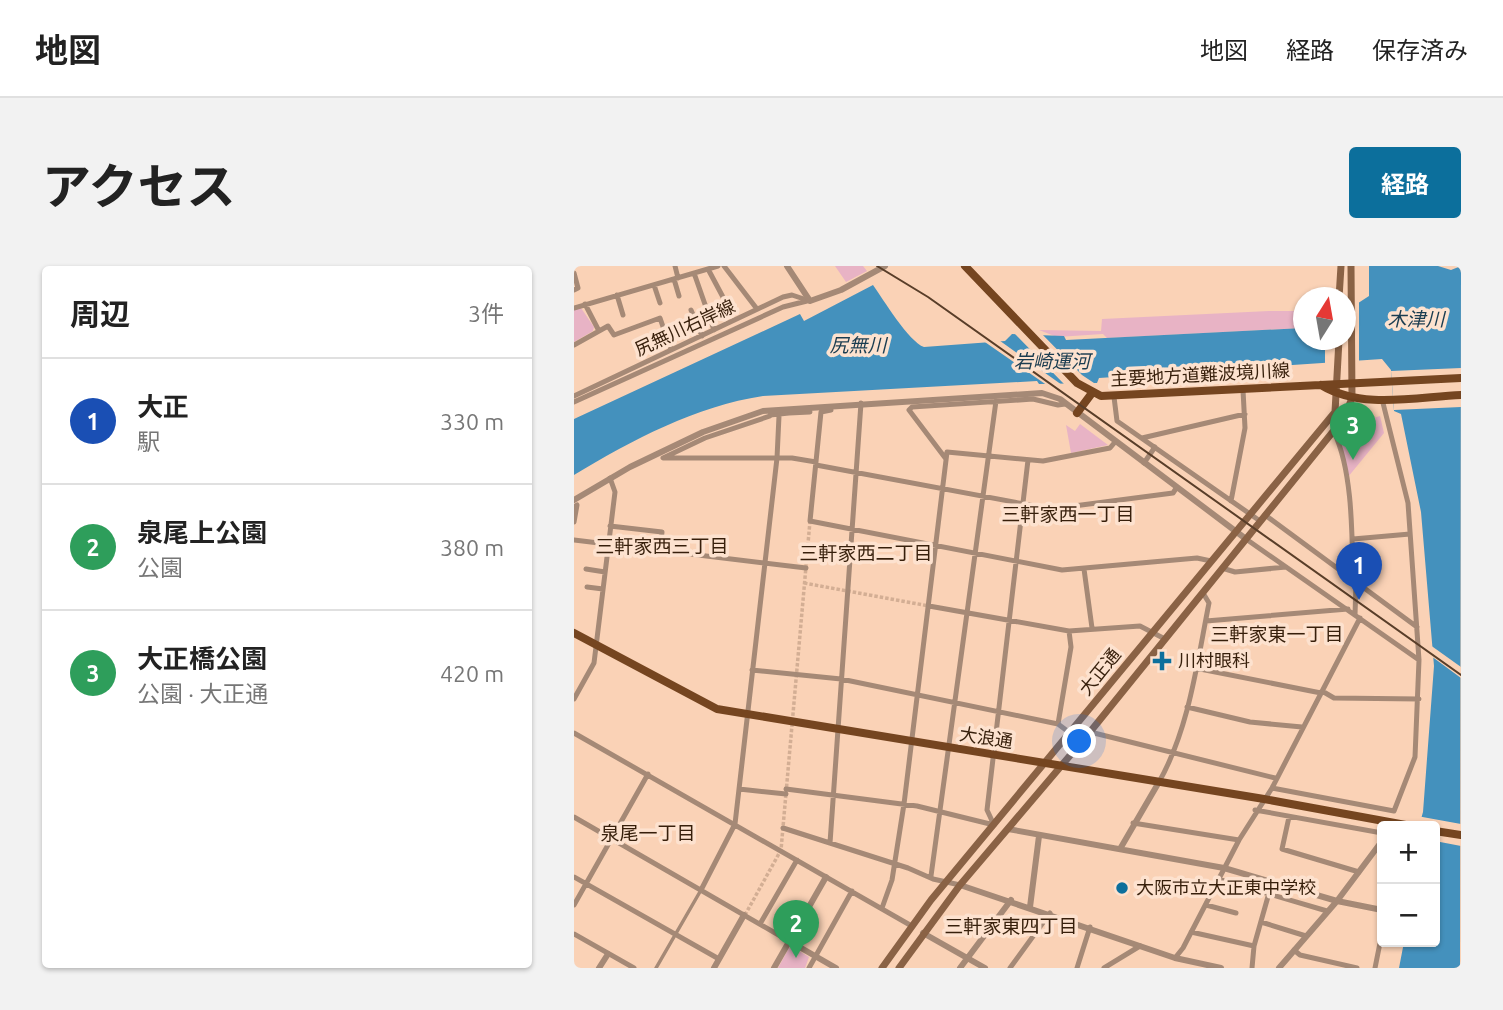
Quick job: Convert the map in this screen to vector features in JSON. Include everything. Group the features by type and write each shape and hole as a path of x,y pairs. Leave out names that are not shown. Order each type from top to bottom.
{"main road":[{"name":"主要地方道難波境川線","path":"965,266 1077,383 1092,393 1114,397 1461,378"},
{"path":"1340,287 1341,266"},
{"path":"1350,266 1352,398"},
{"path":"1338,395 1339,350"},
{"path":"1321,386 1338,395 1352,398 1393,399 1461,395"},
{"path":"1077,413 1092,393"},
{"name":"大正通","path":"882,968 910,925 1335,412 1338,395"},
{"name":"大正通","path":"899,968 960,885 1090,732 1334,432 1344,418 1352,398"},
{"name":"大浪通","path":"574,632 709,706 747,715 1384,821"},
{"path":"1440,832 1461,835"}],"street":[{"path":"675,266 678,296"},
{"path":"574,308 718,266"},
{"path":"724,266 757,309"},
{"path":"787,266 810,301 841,290 885,266"},
{"path":"708,269 724,299"},
{"path":"574,273 578,288 574,289"},
{"path":"694,273 714,330"},
{"path":"654,285 660,303"},
{"path":"617,295 623,315"},
{"name":"尻無川右岸線","path":"574,396 757,309 792,295 810,301"},
{"name":"尻無川右岸線","path":"574,402 790,304 810,301"},
{"path":"585,304 599,331"},
{"path":"691,310 702,336"},
{"path":"574,345 608,326 614,335 660,318 671,350"},
{"path":"1231,500 1245,428 1244,390"},
{"path":"1177,487 1173,493 1051,509 816,463 777,458 663,458 714,435 770,416 861,403 1048,394 1065,404 1236,530 1246,539 1419,660"},
{"path":"1114,397 1117,421 1250,514 1262,518 1354,581 1417,627"},
{"path":"946,458 909,410 912,407 1034,399 1058,405 1065,404"},
{"path":"1272,788 1394,812 1415,757 1419,660 1408,503 1382,399"},
{"path":"930,876 957,701 996,401"},
{"path":"831,843 861,403"},
{"path":"820,409 810,521 1062,570 1197,558 1211,561"},
{"path":"574,500 610,478 722,424 764,411 831,410"},
{"path":"1142,438 1245,414"},
{"path":"656,968 735,824 777,458 779,416"},
{"path":"1172,968 1255,810 1272,788 1358,617 1353,539 1340,444 1334,432"},
{"path":"882,908 895,863 904,804 947,452 1043,461 1110,448 1115,442"},
{"path":"1144,463 1155,447"},
{"path":"994,825 988,810 993,755 1028,460"},
{"path":"574,699 594,663 615,492 610,478"},
{"path":"574,507 577,505 574,522"},
{"path":"610,526 662,533 660,550"},
{"path":"1353,539 1410,534"},
{"path":"574,540 806,568"},
{"path":"1222,568 1235,572 1286,567"},
{"path":"586,569 605,572"},
{"path":"1084,569 1092,628"},
{"path":"587,587 603,589"},
{"path":"1120,849 1176,753 1206,621 1209,603 1203,593"},
{"path":"929,606 1069,631 1140,626 1165,639"},
{"path":"1206,621 1348,609"},
{"path":"1058,724 1071,647 1069,631"},
{"path":"1195,668 1322,692 1334,698 1419,699"},
{"path":"752,670 841,679 919,693 1058,724 1071,733"},
{"path":"1187,707 1250,722 1302,727"},
{"path":"1090,732 1275,778"},
{"path":"574,733 910,925"},
{"path":"574,905 648,774"},
{"path":"739,789 834,794 904,804 994,825"},
{"path":"1255,810 1377,832"},
{"path":"574,817 836,968"},
{"path":"1289,817 1282,849 1359,872"},
{"path":"1133,823 1239,840"},
{"path":"783,828 946,882 1030,906 1175,958 1222,968"},
{"path":"1008,829 1224,868 1337,901 1377,909"},
{"path":"1030,906 1039,836"},
{"path":"1279,968 1337,901 1377,848"},
{"path":"760,924 797,860"},
{"path":"574,877 719,959"},
{"path":"774,968 826,877"},
{"path":"1219,879 1328,911"},
{"path":"809,968 852,891"},
{"path":"1252,968 1254,946 1269,893"},
{"path":"960,968 1011,900"},
{"path":"1206,905 1236,913"},
{"path":"1010,968 1050,913"},
{"path":"714,968 744,915"},
{"path":"1261,922 1307,936"},
{"path":"1077,968 1090,927"},
{"path":"1191,932 1254,946"},
{"path":"923,933 985,968"},
{"path":"574,934 634,968"},
{"path":"1104,968 1142,945"},
{"path":"1375,968 1379,947"},
{"path":"1294,950 1300,955 1357,968"},
{"path":"599,968 608,954"}],"shaded area":[{"path":"835,266 863,266 867,271 846,282"},
{"path":"581,308 594,327 593,331 574,342 574,310"},
{"path":"1293,311 1293,329 1107,338 1103,334 1057,337 1039,330 1101,331 1102,319"},
{"path":"1380,416 1384,433 1348,477 1341,442 1356,423"},
{"path":"1080,424 1108,445 1071,453 1066,425 1075,431"},
{"path":"793,947 809,957 805,968 778,968 789,948"}],"water":[{"path":"1369,266 1438,266 1451,270 1461,266 1460,968 1399,968 1403,947 1440,947 1440,821 1420,821 1434,666 1421,512 1401,414 1394,411 1391,370 1382,359 1099,378 1097,383 1039,384 1037,381 763,396 713,408 665,426 574,475 574,419 800,314 804,321 873,285 904,329 924,347 1005,341 1012,334 1064,336 1066,340 1293,329 1293,350 1356,350 1356,304 1369,296"}],"pier":[{"path":"1359,298 1359,364 1325,366 1325,350 1356,350 1356,300"},
{"path":"1040,332 1082,375 1097,385 1064,384 1014,333"},
{"path":"996,338 1062,385 1051,388 982,340"},
{"path":"1461,368 1461,407 1394,410 1391,371"},
{"path":"1426,642 1461,667 1461,678 1427,653"},
{"path":"1417,816 1461,824 1461,846 1440,842 1440,821 1416,821"}],"tunnel":[{"path":"745,915 781,850 810,521"},
{"path":"804,583 929,606"}],"railway":[{"path":"877,266 928,297 1461,675"}],"place":[{"name":"大正橋公園","path":"1353,460"},
{"name":"大正","path":"1359,600"},
{"name":"川村眼科","path":"1162,661"},
{"name":"大阪市立大正東中学校","path":"1122,888"},
{"name":"泉尾上公園","path":"796,958"}],"district":[{"name":"三軒家西一丁目","path":"1068,514"},
{"name":"三軒家西三丁目","path":"662,546"},
{"name":"三軒家西二丁目","path":"866,553"},
{"name":"三軒家東一丁目","path":"1277,634"},
{"name":"泉尾一丁目","path":"648,833"},
{"name":"三軒家東四丁目","path":"1011,926"}],"water label":[{"name":"木津川","path":"1416,319"},
{"name":"尻無川","path":"858,345"},
{"name":"岩崎運河","path":"1052,361"}]}
